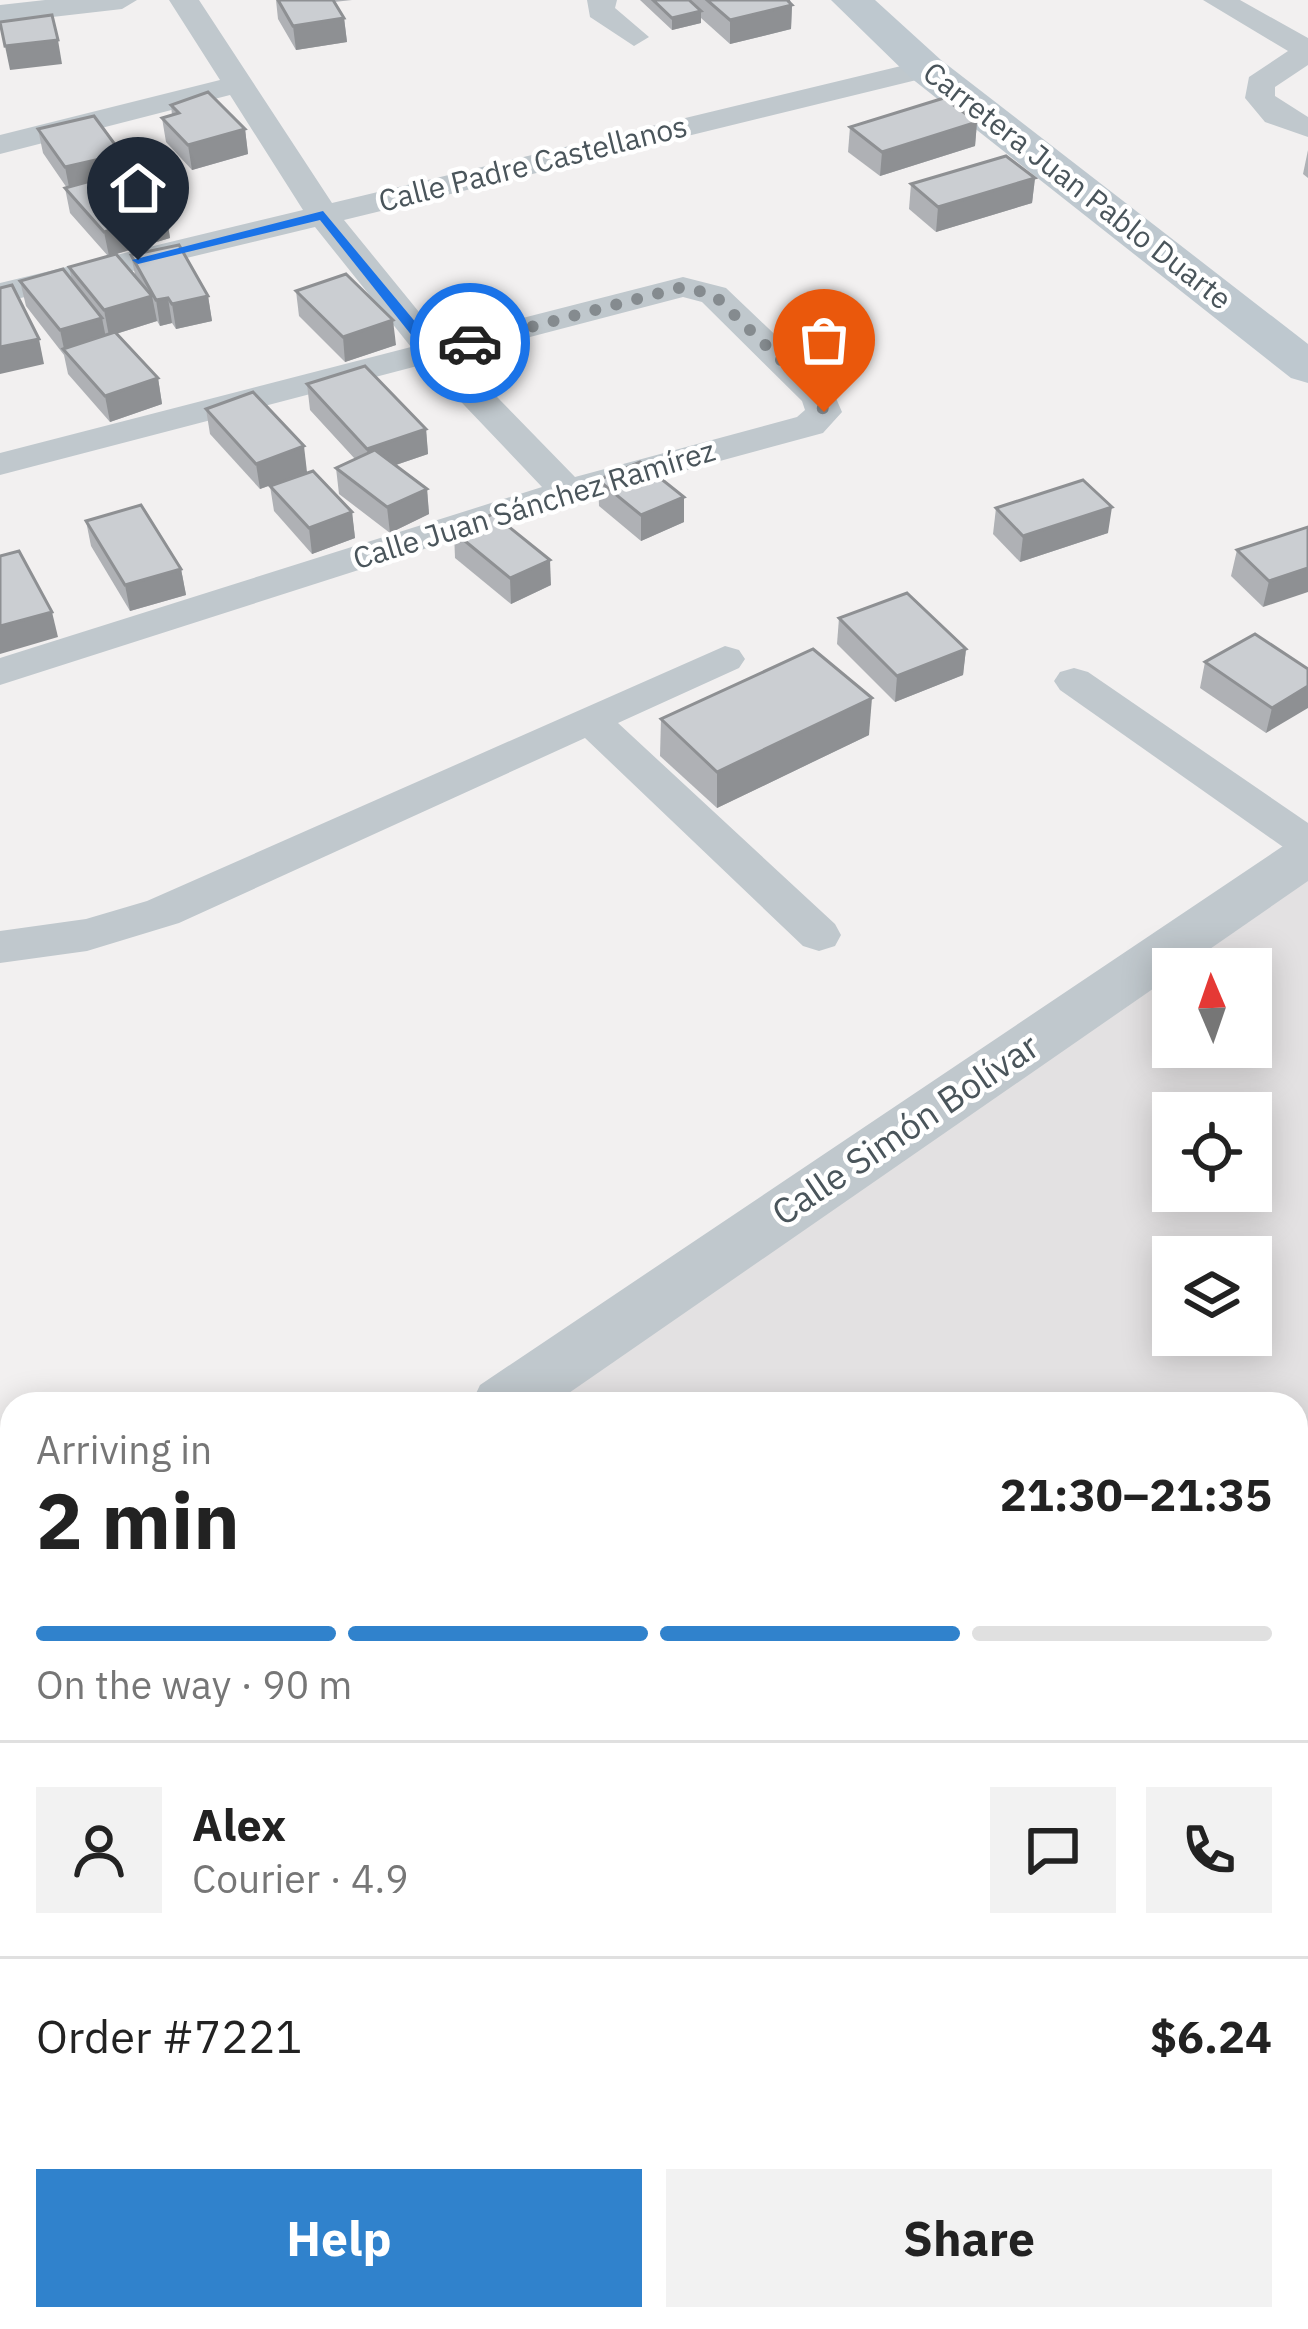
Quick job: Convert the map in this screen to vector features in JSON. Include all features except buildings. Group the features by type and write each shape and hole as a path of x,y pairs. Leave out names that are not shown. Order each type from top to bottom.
{"main road":[{"name":"Carretera Juan Pablo Duarte","path":"851,0 926,69 1308,368"}],"street":[{"path":"0,14 122,0"},
{"path":"184,0 323,215 434,353 567,491"},
{"path":"602,0 600,11 634,37"},
{"path":"1218,0 1308,51 1260,83 1260,98 1276,115 1308,128"},
{"name":"Calle Padre Castellanos","path":"0,293 926,69"},
{"path":"0,146 235,85"},
{"name":"Calle Juan Sánchez Ramírez","path":"0,464 683,287 714,295 819,397 824,412 810,425 567,491 0,672"},
{"path":"0,947 87,935 163,912 725,659"},
{"path":"1074,681 1308,844"},
{"path":"590,720 819,935"},
{"name":"Calle Simón Bolívar","path":"521,1392 1308,855"}],"shaded area":[{"path":"1308,872 1308,1392 559,1392 1152,980 1152,1068 1272,1068 1272,948 1199,948"}],"way so far":[{"path":"470,343 683,287 714,295 819,397 824,412"}],"route":[{"path":"138,260 323,215 434,353 470,343"}]}
